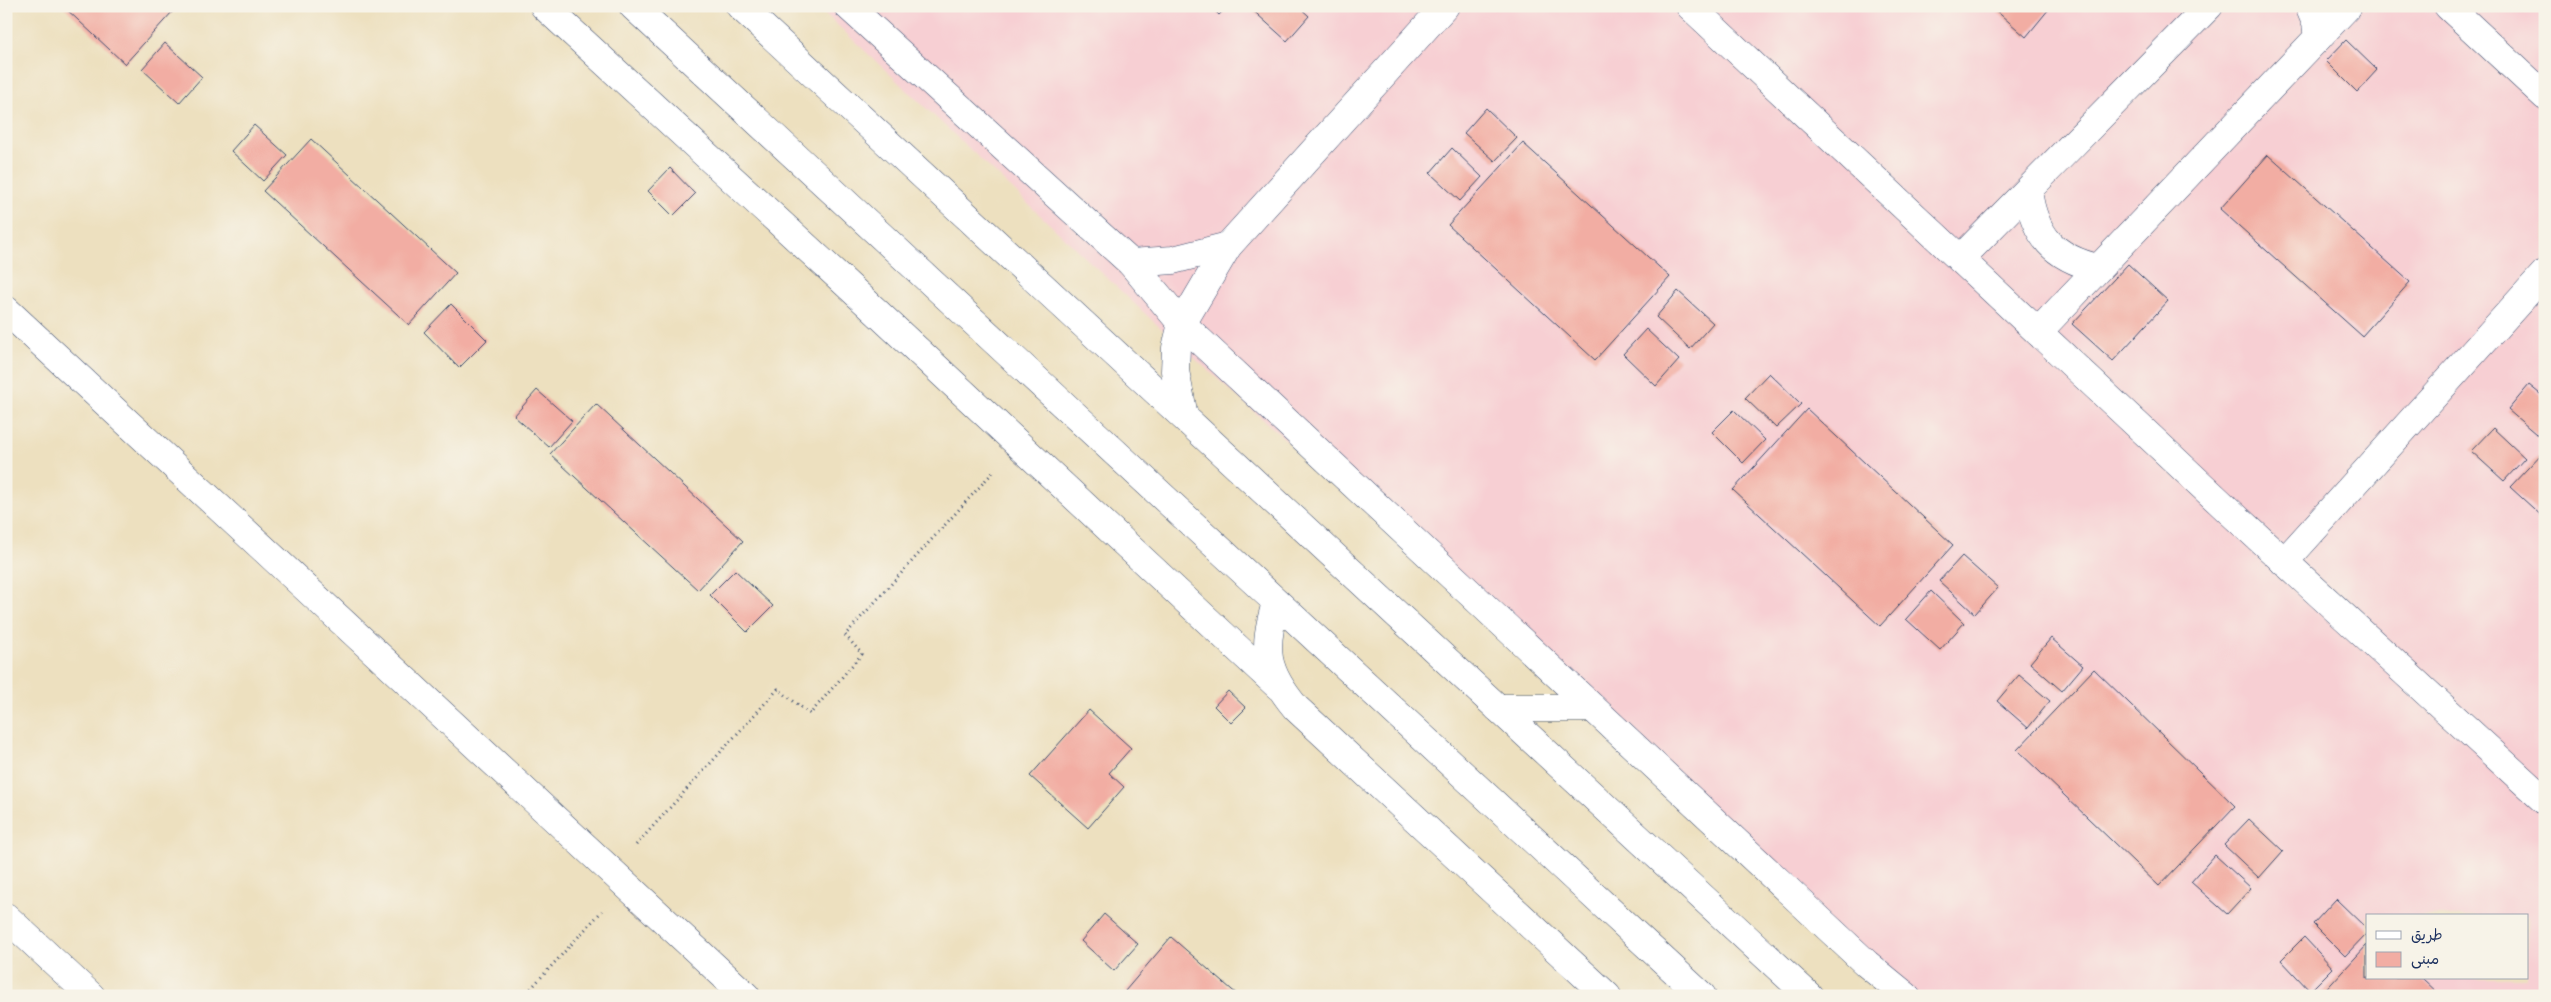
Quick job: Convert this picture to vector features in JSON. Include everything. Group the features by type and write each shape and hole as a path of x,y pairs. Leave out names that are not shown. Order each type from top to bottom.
{"street":[{"path":"544,6 1278,686 1303,715 1607,996"},
{"path":"633,6 1702,996"},
{"path":"740,6 1810,996"},
{"path":"848,6 1131,263 1182,324 1860,957 1906,996"},
{"path":"1184,416 1175,371 1176,348 1182,324 1228,246 1445,6"},
{"path":"1690,6 2284,562 2545,801"},
{"path":"1960,259 2209,6"},
{"path":"2309,6 2316,23 2318,38"},
{"path":"2038,332 2348,6"},
{"path":"2448,6 2545,96"},
{"path":"2028,192 2030,210 2037,227 2048,243 2062,255 2079,264 2098,268"},
{"path":"1131,263 1173,260 1228,246"},
{"path":"2284,562 2545,273"},
{"path":"6,310 746,996"},
{"path":"1276,603 1268,630 1268,660 1278,686"},
{"path":"1498,708 1593,708"},
{"path":"6,917 91,996"}],"path":[{"path":"524,996 619,879 778,690 810,714 862,654 845,635 1018,444"}],"shaded area":[{"path":"817,6 2545,6 2545,996 1908,996 1153,321"}],"building":[{"path":"63,6 167,6 173,11 125,64"},
{"path":"1210,6 1228,6 1219,15"},
{"path":"1248,6 1298,6 1309,16 1287,41"},
{"path":"1994,6 2045,6 2049,9 2026,37 1993,8"},
{"path":"2346,40 2377,70 2357,92 2326,61"},
{"path":"165,43 202,77 179,103 142,69"},
{"path":"1486,108 1517,138 1495,161 1464,133"},
{"path":"254,125 287,155 263,181 231,151"},
{"path":"311,139 456,273 409,325 263,191"},
{"path":"1523,143 1670,277 1595,360 1448,225"},
{"path":"1452,148 1482,177 1460,201 1430,173"},
{"path":"2268,155 2410,282 2362,336 2220,209"},
{"path":"670,168 695,194 673,216 648,191"},
{"path":"2128,264 2168,301 2113,361 2072,324"},
{"path":"1678,291 1713,323 1690,349 1656,317"},
{"path":"451,304 487,340 459,368 424,332"},
{"path":"1646,329 1679,360 1656,386 1623,354"},
{"path":"1769,373 1801,404 1776,428 1745,398"},
{"path":"2529,385 2545,398 2545,438 2543,440 2508,410"},
{"path":"537,390 572,421 549,447 514,416"},
{"path":"596,404 743,541 698,590 550,454"},
{"path":"1807,409 1953,545 1880,626 1733,490"},
{"path":"1734,410 1765,440 1743,463 1712,432"},
{"path":"2493,428 2525,458 2504,481 2471,451"},
{"path":"2545,450 2545,519 2510,487"},
{"path":"1962,556 1998,588 1975,614 1939,581"},
{"path":"735,570 773,606 747,632 710,595"},
{"path":"1931,591 1964,623 1940,650 1906,619"},
{"path":"2051,638 2083,666 2062,691 2030,663"},
{"path":"2094,669 2235,806 2159,886 2017,750"},
{"path":"2019,675 2050,701 2028,728 1997,701"},
{"path":"1228,691 1246,708 1231,723 1214,706"},
{"path":"1089,710 1131,748 1109,773 1124,787 1088,828 1030,776"},
{"path":"2249,819 2283,851 2259,878 2224,845"},
{"path":"2215,855 2251,888 2227,914 2191,882"},
{"path":"2336,899 2366,928 2366,934 2345,956 2313,924"},
{"path":"1104,914 1138,944 1114,971 1081,941"},
{"path":"1171,937 1239,996 1131,996 1125,991"},
{"path":"2304,937 2333,968 2310,991 2281,960"},
{"path":"2366,946 2366,980 2424,980 2441,996 2320,996"}]}
